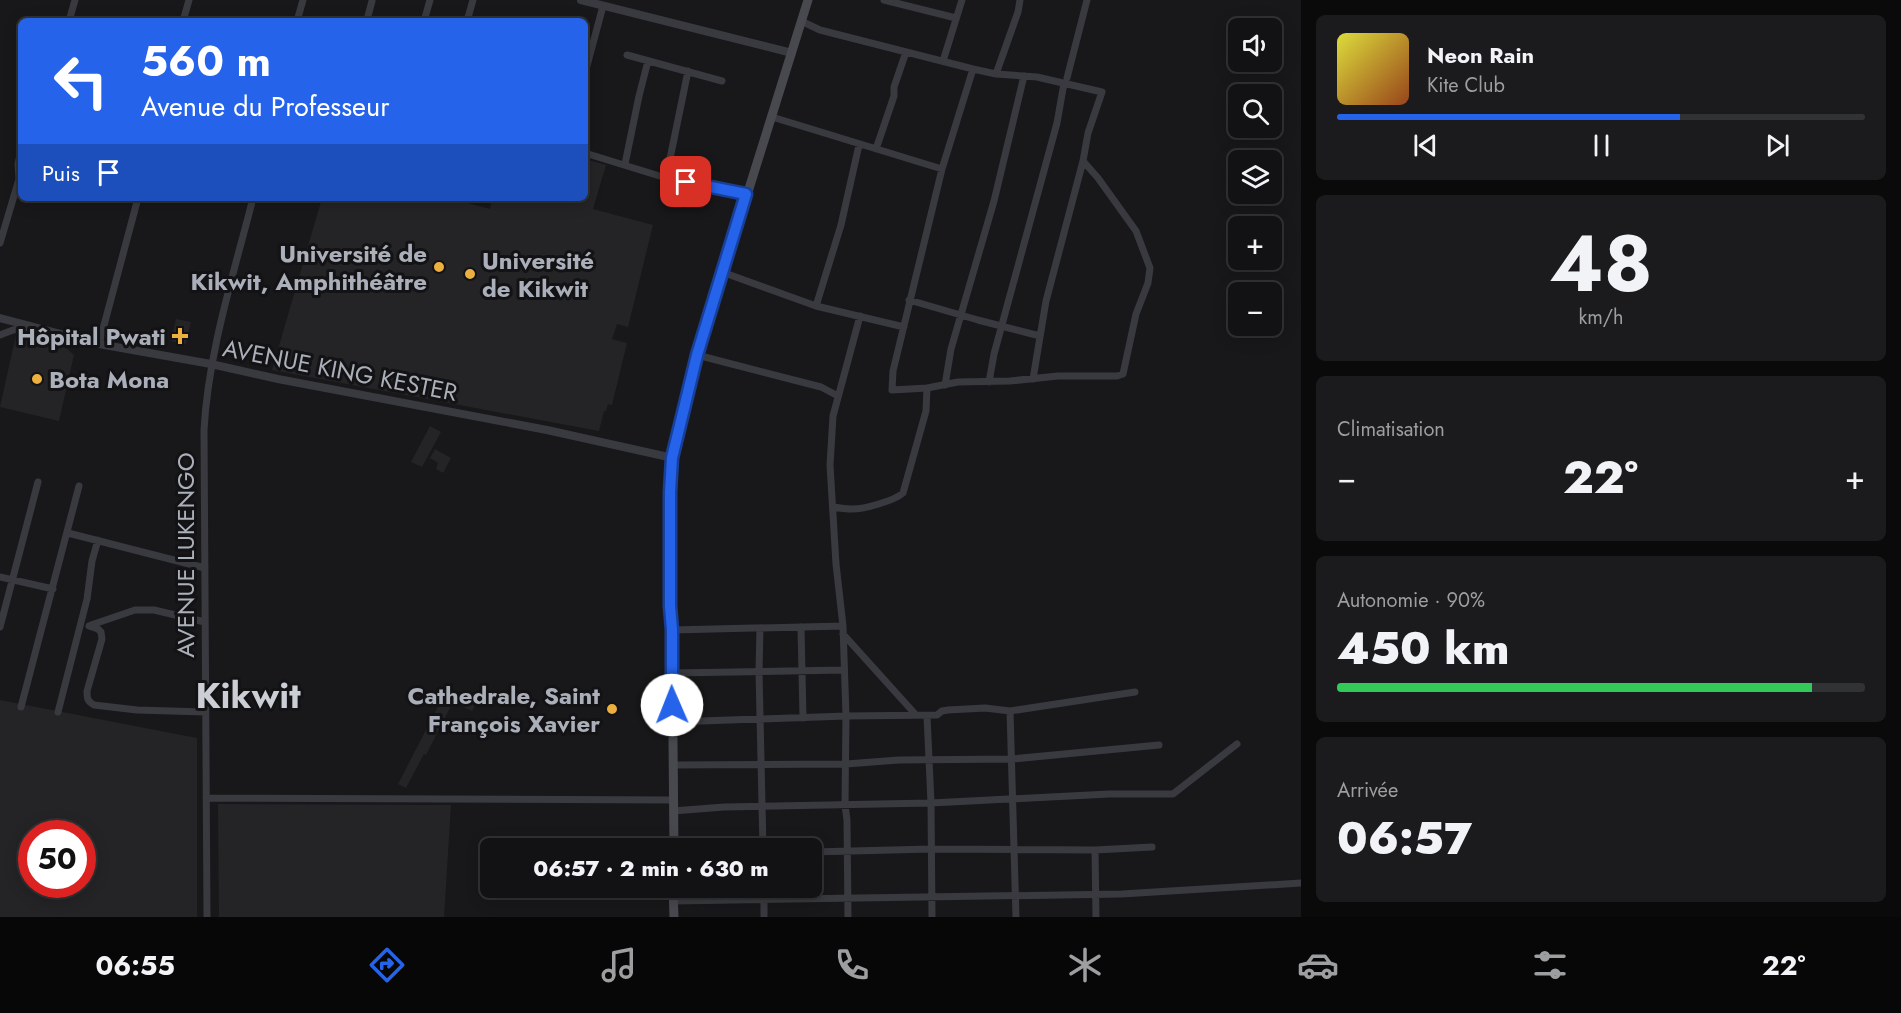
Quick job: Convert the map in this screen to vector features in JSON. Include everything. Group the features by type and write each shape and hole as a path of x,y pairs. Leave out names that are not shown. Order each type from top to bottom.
{"main road":[{"path":"674,838 670,606 672,458 697,355 808,0"},
{"path":"674,900 674,917"}],"street":[{"path":"70,18 75,0"},
{"path":"184,18 189,0"},
{"path":"298,18 303,0"},
{"path":"425,18 430,0"},
{"path":"468,18 473,0"},
{"path":"581,0 603,6 614,4 792,53"},
{"path":"884,0 956,18"},
{"path":"943,62 962,0"},
{"path":"996,74 1020,0"},
{"path":"989,382 1088,0"},
{"path":"368,18 372,1"},
{"path":"588,62 603,6"},
{"path":"801,21 820,30 943,62 996,74 1066,81 1102,92 1088,133 1083,161 1046,301 1033,379"},
{"path":"876,149 906,52"},
{"path":"627,55 722,81"},
{"path":"625,164 648,61"},
{"path":"973,69 942,169 909,300 891,390 927,388 958,382 1123,374 1136,314 1148,284 1150,268 1136,231 1083,161"},
{"path":"666,178 688,71"},
{"path":"945,385 951,348 994,201 1024,76"},
{"path":"772,117 942,169"},
{"path":"816,306 841,225 859,145"},
{"path":"588,154 666,178 746,194"},
{"path":"0,243 18,182"},
{"path":"99,344 137,201"},
{"name":"AVENUE LUKENGO","path":"207,917 205,404 211,364 252,201"},
{"path":"722,272 816,306 904,327"},
{"path":"909,300 1040,336"},
{"path":"848,917 843,630 830,465 833,416 860,316"},
{"name":"AVENUE KING KESTER","path":"0,318 99,344 547,430 672,458"},
{"path":"0,335 13,330 34,327"},
{"path":"697,355 821,387 838,396"},
{"path":"833,507 859,508 889,501 903,493 926,411 927,388"},
{"path":"0,627 38,482"},
{"path":"21,707 79,486"},
{"path":"68,533 205,568"},
{"path":"58,712 87,600 92,561 98,540"},
{"path":"0,577 53,589"},
{"path":"80,628 135,610 154,610 206,622"},
{"path":"89,626 98,629 102,639 87,691 90,703 137,710 205,712"},
{"path":"672,630 801,627 843,630 916,715"},
{"path":"801,627 803,718"},
{"path":"760,628 763,838"},
{"path":"672,673 844,670"},
{"path":"673,722 846,716 937,716 942,711 985,708 1010,711 1135,693"},
{"path":"1010,711 1016,917"},
{"path":"927,716 932,917"},
{"path":"674,811 763,806 1013,800 1109,794 1173,794 1237,744"},
{"path":"673,765 846,764 899,760 1012,759 1159,745"},
{"path":"206,798 674,800"},
{"path":"822,852 931,849 1095,850 1152,847"},
{"path":"1095,850 1096,917"},
{"path":"674,900 1094,894 1301,883"},
{"path":"764,899 764,917"}],"shaded area":[{"name":"Université de Kikwit","path":"588,160 606,165 593,209 653,225 628,327 617,324 612,339 627,343 612,405 608,404 604,411 599,431 272,370 321,201 461,201 490,209 491,201 588,201"},
{"path":"176,319 191,322 186,344 171,341"},
{"name":"Bota Mona","path":"16,335 66,348 74,355 59,421 0,407"},
{"path":"430,426 441,432 422,467 411,462"},
{"path":"435,449 451,458 443,473 436,469 438,463 430,458"},
{"path":"450,689 476,703 472,711 453,702 406,788 398,784 444,695 446,696"},
{"path":"0,700 197,738 197,917 0,917"},
{"path":"218,804 451,805 444,917 219,917"}],"place":[{"name":"Université de Kikwit, Amphithéâtre","path":"439,267"},
{"name":"Université de Kikwit","path":"470,274"},
{"name":"Hôpital Pwati","path":"180,336"},
{"name":"Bota Mona","path":"37,379"},
{"name":"Cathedrale, Saint François Xavier","path":"612,709"}],"district":[{"name":"Kikwit","path":"248,695"}],"route":[{"path":"672,705 670,606 672,458 697,355 746,194 686,182"}]}
